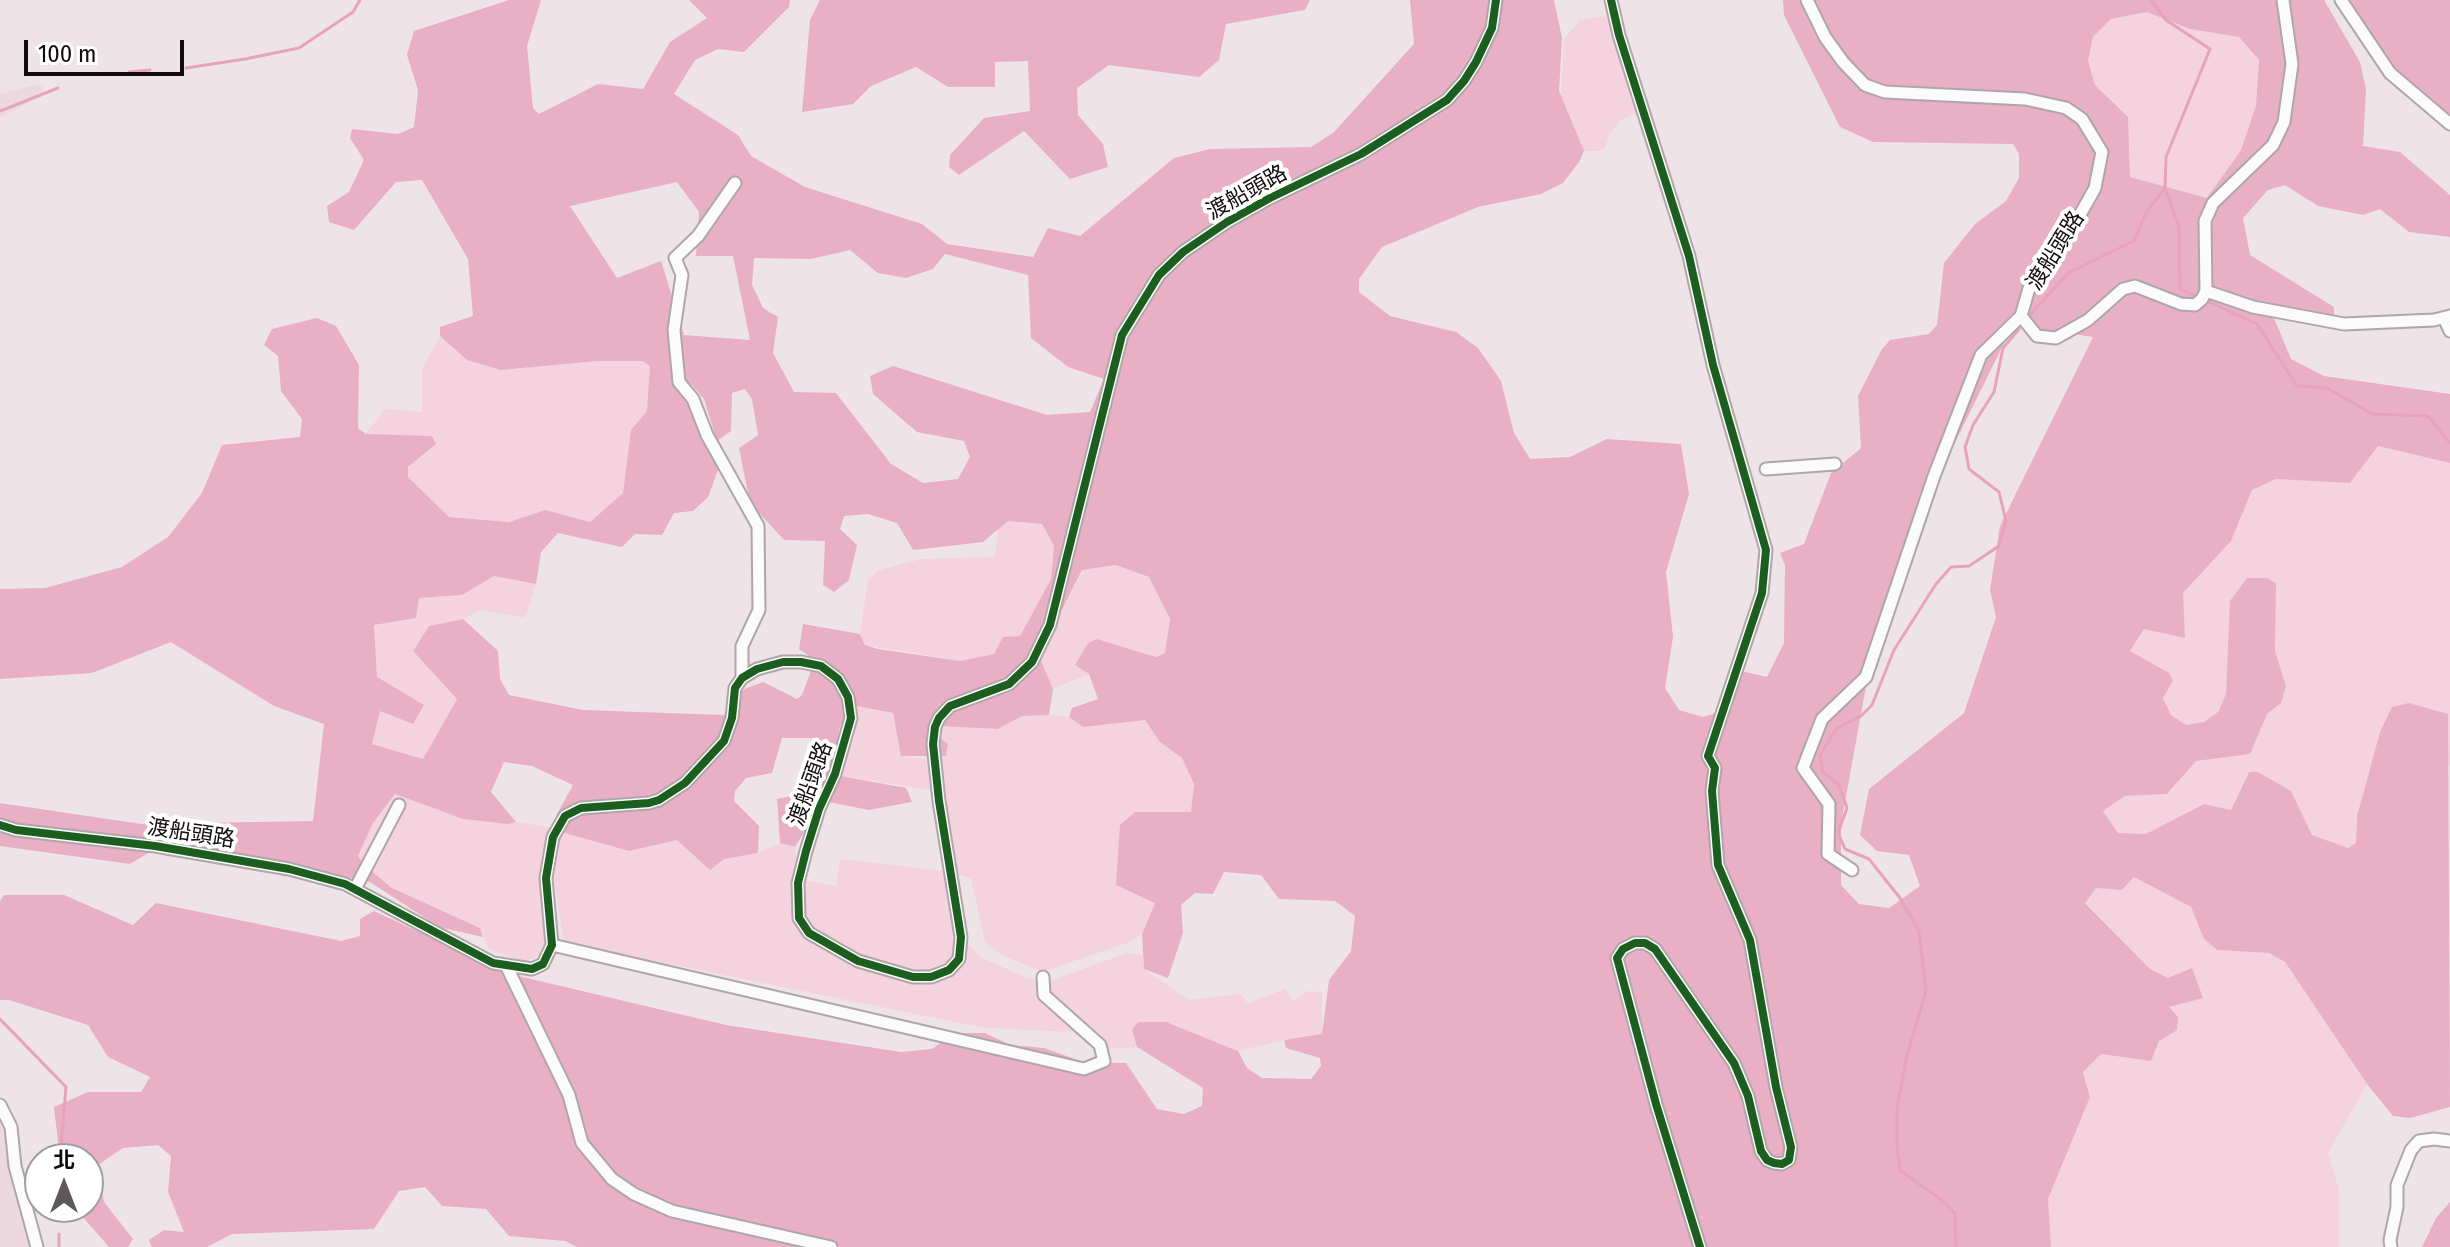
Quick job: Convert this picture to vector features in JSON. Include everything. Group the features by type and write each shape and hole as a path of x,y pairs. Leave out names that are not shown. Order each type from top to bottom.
{"street":[{"name":"渡船頭路","path":"742,678 757,669 783,662 801,662 821,666 838,679 848,697 851,718 846,739 819,809 798,883 799,918 809,933 858,961 913,977 931,977 949,970 959,959 961,937 939,801 933,744 935,727 950,706 1009,684 1032,662 1050,625 1122,335 1159,275 1183,252 1227,222 1361,154 1447,100 1476,62 1492,28 1496,0"},
{"path":"1611,0 1619,35 1689,256 1713,365 1766,550 1762,593 1708,756 1715,768 1712,791 1718,865 1750,940 1776,1087 1791,1147 1789,1160 1782,1164 1774,1163 1767,1160 1761,1151 1748,1096 1734,1063 1655,949 1645,943 1635,943 1623,949 1617,958 1639,1046 1700,1247"},
{"name":"渡船頭路","path":"1807,0 1825,37 1865,85 1885,92 2025,99 2066,108 2082,119 2092,133 2102,152 2095,188 2063,245 2030,285 2021,316 2037,336 2056,338 2088,320 2123,289 2135,286 2181,304 2195,305 2204,294"},
{"path":"2283,0 2292,64 2284,122 2273,145 2213,203 2205,221 2204,294 2253,307 2344,324 2447,317 2450,331"},
{"path":"2341,0 2390,73 2450,124"},
{"path":"735,183 698,236 675,258 682,275 674,330 679,382 693,399 707,435 758,526 759,610 742,646 742,678 735,688 732,718 724,741 685,783 649,803 581,808 565,816 557,827 546,878 552,945 1084,1069 1104,1061 1100,1045 1044,995 1043,977"},
{"path":"1852,870 1828,854 1829,804 1803,768 1822,719 1866,677 1934,476 1981,355 2021,316"},
{"path":"1766,469 1835,464"},
{"path":"355,889 399,805"},
{"name":"渡船頭路","path":"0,825 16,830 155,846 289,869 355,889 493,963 532,969 543,964 552,945"},
{"path":"506,965 569,1095 582,1143 612,1179 634,1194 672,1211 831,1247"},
{"path":"0,1105 11,1127 15,1166 37,1247"},
{"path":"2391,1247 2397,1185 2411,1150 2419,1141 2450,1141"}],"shaded area":[{"path":"509,0 541,0 527,46 533,108 539,114 598,84 643,89 670,42 707,18 689,0 790,0 789,7 744,52 718,49 695,60 674,94 738,135 751,156 805,187 922,224 947,244 1033,257 1048,228 1080,236 1174,158 1210,149 1311,147 1334,132 1414,44 1410,0 1554,0 1562,38 1559,91 1584,151 1579,162 1563,183 1541,194 1478,207 1382,247 1359,279 1359,292 1390,316 1456,332 1478,348 1501,381 1514,433 1530,459 1570,457 1607,439 1681,444 1689,494 1666,572 1673,637 1665,688 1679,710 1703,717 1716,713 1728,678 1741,671 1767,677 1784,643 1785,565 1780,553 1804,544 1831,473 1861,448 1858,396 1882,349 1890,340 1929,334 1937,325 1944,263 1975,224 2006,201 2019,178 2019,154 2013,144 1873,142 1840,127 1784,15 1783,0 2324,0 2360,62 2366,89 2363,146 2400,152 2450,195 2450,237 2409,232 2380,209 2363,215 2318,206 2285,185 2268,190 2243,218 2250,255 2334,307 2334,317 2291,313 2274,318 2291,359 2324,376 2450,394 2450,463 2378,446 2350,483 2276,479 2252,490 2231,541 2183,593 2185,638 2144,629 2130,651 2169,673 2173,681 2163,698 2171,715 2186,725 2204,722 2218,712 2226,694 2230,601 2247,578 2267,578 2276,583 2275,651 2286,686 2281,703 2267,714 2250,754 2196,761 2167,794 2125,796 2103,811 2118,833 2146,834 2204,804 2231,810 2249,772 2258,772 2291,791 2312,835 2348,848 2356,843 2357,816 2380,732 2392,707 2409,703 2448,714 2450,1107 2410,1118 2393,1116 2367,1084 2285,962 2269,953 2217,950 2204,939 2191,907 2134,877 2122,890 2096,888 2085,903 2150,969 2168,978 2192,968 2203,998 2169,1007 2178,1017 2177,1030 2159,1041 2151,1061 2101,1054 2083,1072 2090,1097 2048,1199 2051,1247 577,1247 565,1241 509,1236 486,1209 442,1206 425,1187 399,1191 374,1229 232,1234 207,1247 152,1247 149,1240 164,1230 184,1232 168,1192 171,1156 158,1145 123,1148 104,1161 104,1143 58,1143 54,1107 88,1092 141,1092 150,1077 108,1057 88,1025 9,1000 0,1000 0,901 4,895 64,895 133,925 156,903 341,941 360,936 360,919 374,911 510,974 726,1025 901,1052 932,1049 954,1033 985,1033 1010,1045 1044,1048 1083,1062 1126,1063 1157,1109 1184,1114 1202,1106 1203,1088 1137,1047 1132,1030 1138,1022 1166,1022 1238,1051 1247,1068 1262,1078 1311,1079 1321,1066 1320,1058 1286,1048 1284,1040 1322,1034 1329,980 1351,951 1355,916 1335,901 1279,899 1261,875 1224,872 1213,894 1195,893 1181,905 1183,933 1168,978 1144,969 1142,934 1155,903 1116,885 1120,825 1135,812 1191,812 1194,784 1182,758 1160,742 1145,720 1083,727 1069,717 1072,708 1098,699 1089,674 1075,665 1088,643 1097,639 1156,657 1165,653 1170,619 1149,577 1116,565 1082,570 1039,656 1053,689 1049,715 1022,716 998,729 938,726 936,735 948,744 946,756 901,756 893,713 851,705 839,729 835,775 906,788 912,802 869,810 823,801 795,847 780,843 777,799 796,795 813,765 815,738 782,738 772,773 746,778 735,791 734,801 759,826 758,853 724,859 710,870 677,840 629,851 561,832 556,816 573,785 532,766 504,762 491,792 516,822 508,824 463,819 395,794 373,823 358,856 392,888 480,928 483,937 439,927 370,882 167,842 130,864 0,846 0,803 141,824 313,821 324,724 274,706 171,642 92,673 0,679 0,589 45,588 122,567 168,537 202,493 222,445 300,437 302,419 281,391 278,356 264,345 272,329 317,318 336,326 359,365 358,428 366,434 432,436 436,444 408,467 408,477 449,517 509,522 545,510 590,522 623,493 631,430 647,411 650,366 643,361 598,361 501,370 467,360 440,336 440,327 473,316 468,259 422,180 396,182 354,230 329,222 327,206 349,192 364,160 350,138 352,129 398,134 414,127 418,90 407,55 414,31","holes":["2147,12 2190,29 2239,37 2259,60 2256,105 2241,150 2207,198 2130,177 2128,117 2095,85 2088,61 2093,37 2111,19","677,182 699,212 696,256 733,256 750,340 684,335 661,261 617,278 570,206","850,250 878,273 906,278 933,269 945,254 1028,275 1031,338 1068,367 1104,379 1090,412 1047,415 893,366 870,376 873,394 917,432 964,441 970,457 958,479 923,483 891,464 836,393 794,392 773,353 778,317 763,308 752,285 754,258 811,259","2013,325 2093,337 2000,526 1990,590 1996,617 1964,713 1869,789 1860,835 1877,851 1909,855 1920,886 1889,908 1859,904 1841,885 1841,824 1870,664 1938,477","691,384 704,399 717,441 731,431 732,393 745,389 752,399 758,435 739,448 750,503 784,540 825,541 823,585 834,592 849,580 857,545 840,529 844,516 868,514 897,523 913,550 983,542 1008,521 1042,524 1054,546 1051,579 1020,636 1003,637 994,654 960,661 878,649 865,645 860,634 803,624 799,649 815,660 802,695 797,699 763,682 744,689 724,715 583,710 509,695 500,679 498,651 463,619 429,626 413,651 457,699 423,759 372,744 380,711 413,724 424,705 377,677 374,625 416,618 419,598 462,595 494,576 536,584 541,552 558,533 622,547 635,534 662,535 674,513 693,511 708,497 718,470 684,388"]},
{"path":"820,0 1310,0 1305,10 1226,24 1219,60 1199,77 1109,65 1077,88 1078,115 1103,144 1108,167 1070,179 1024,131 959,175 949,167 950,155 984,118 1030,111 1028,61 995,62 995,87 948,87 916,67 871,86 853,104 802,112 810,20"},
{"path":"2339,0 2450,0 2450,127 2399,79"},
{"path":"2147,12 2190,29 2239,37 2259,60 2256,105 2241,150 2207,198 2130,177 2128,117 2095,85 2088,61 2093,37 2111,19"},
{"path":"1610,15 1636,113 1620,121 1609,134 1605,148 1581,151 1560,110 1564,39 1580,20"},
{"path":"42,86 43,95 0,118 0,94"},
{"path":"440,336 468,360 501,370 598,361 644,361 651,366 647,411 631,431 623,493 590,522 545,510 509,522 449,517 408,477 408,468 436,444 366,434 385,409 422,412 422,369"},
{"path":"2378,446 2450,463 2450,766 2380,732 2357,816 2356,843 2348,848 2312,835 2291,791 2248,772 2231,810 2204,804 2146,834 2118,833 2103,810 2125,796 2167,794 2196,760 2249,754 2267,714 2281,703 2286,686 2275,651 2276,583 2231,601 2226,694 2218,712 2204,722 2186,725 2170,715 2163,697 2173,682 2130,651 2144,629 2183,593 2231,541 2252,490 2276,479 2350,483"},
{"path":"1008,521 1042,524 1054,546 1051,579 1020,636 994,654 960,661 865,645 860,634 868,580 879,570 921,559 995,557 998,529"},
{"path":"1116,565 1149,577 1170,619 1165,653 1157,657 1097,639 1089,674 1053,689 1039,657 1083,570"},
{"path":"494,576 536,584 525,618 481,610 463,619 429,626 413,651 457,699 423,759 372,744 379,710 374,625 415,618 419,598 462,595"},
{"path":"851,705 893,713 901,756 929,760 930,790 834,775 839,729"},
{"path":"1022,716 1069,717 1083,727 1145,719 1160,742 1182,758 1194,784 1191,812 1135,812 1155,902 1142,934 1127,943 1042,972 1000,954 985,942 971,878 956,874 936,735 937,726 998,729"},
{"path":"395,794 463,819 554,828 547,947 539,956 524,962 489,949 480,928 392,888 363,864 358,857 373,823"},
{"path":"561,832 629,851 677,840 724,859 758,853 780,843 795,847 801,880 836,886 840,859 943,871 958,934 980,957 1027,978 1050,981 1127,953 1143,955 1144,969 1189,1000 1240,994 1248,1003 1285,989 1293,1001 1308,991 1322,992 1322,1035 1238,1051 1166,1022 1132,1030 1137,1047 1107,1049 1071,1032 985,1028 564,943 554,880"},
{"path":"2134,877 2191,907 2204,939 2217,950 2269,953 2285,962 2367,1084 2328,1153 2339,1190 2339,1247 2051,1247 2048,1199 2090,1097 2083,1072 2101,1054 2151,1061 2168,1008 2168,978 2150,970 2085,902 2096,888 2122,890"},
{"path":"0,1125 4,1128 24,1210 24,1223 27,1223 33,1247 0,1247"},
{"path":"104,1202 133,1239 128,1247 109,1247 88,1223 104,1223"},
{"path":"2450,1202 2450,1247 2422,1247 2436,1218"}],"waterway":[{"path":"186,68 299,48 353,12 360,0"},
{"path":"2151,0 2166,20 2210,49 2166,157 2165,188 2179,227 2180,289 2198,297"},
{"path":"129,72 150,70"},
{"path":"0,111 58,88"},
{"path":"2031,314 2068,273 2134,241 2147,211 2164,189"},
{"path":"2205,300 2257,324 2297,386 2327,388 2372,414 2428,416 2450,443"},
{"path":"1956,1247 1955,1213 1900,1170 1897,1147 1897,1109 1906,1059 1926,991 1919,931 1900,898 1869,859 1845,849 1838,833 1847,808 1839,785 1823,772 1820,755 1837,728 1861,716 1872,705 1894,650 1936,584 1951,567 1969,566 1999,546 2006,521 1999,492 1969,469 1965,447 1973,425 1994,392 2003,348 2019,329"},
{"path":"0,1019 66,1087 61,1143"},
{"path":"59,1234 59,1247"}],"cycle path":[{"path":"0,825 16,830 155,846 289,869 345,884 493,963 532,969 543,964 552,945 546,878 553,837 565,816 581,808 659,800 685,783 724,741 732,718 735,688 742,678 757,669 783,662 801,662 821,666 838,679 848,697 851,718 835,774 819,809 806,851 798,883 799,918 809,933 858,961 913,977 931,977 949,970 959,959 961,937 939,801 933,744 935,727 950,706 1009,684 1032,662 1050,625 1122,335 1159,275 1183,252 1227,222 1361,154 1447,100 1476,62 1492,28 1496,0"},
{"path":"1611,0 1619,35 1689,256 1713,365 1766,550 1762,593 1708,756 1715,768 1712,791 1718,865 1750,940 1776,1087 1791,1147 1789,1160 1782,1164 1774,1163 1767,1160 1761,1151 1748,1096 1734,1063 1655,949 1645,943 1635,943 1623,949 1617,958 1656,1104 1700,1247"}]}
